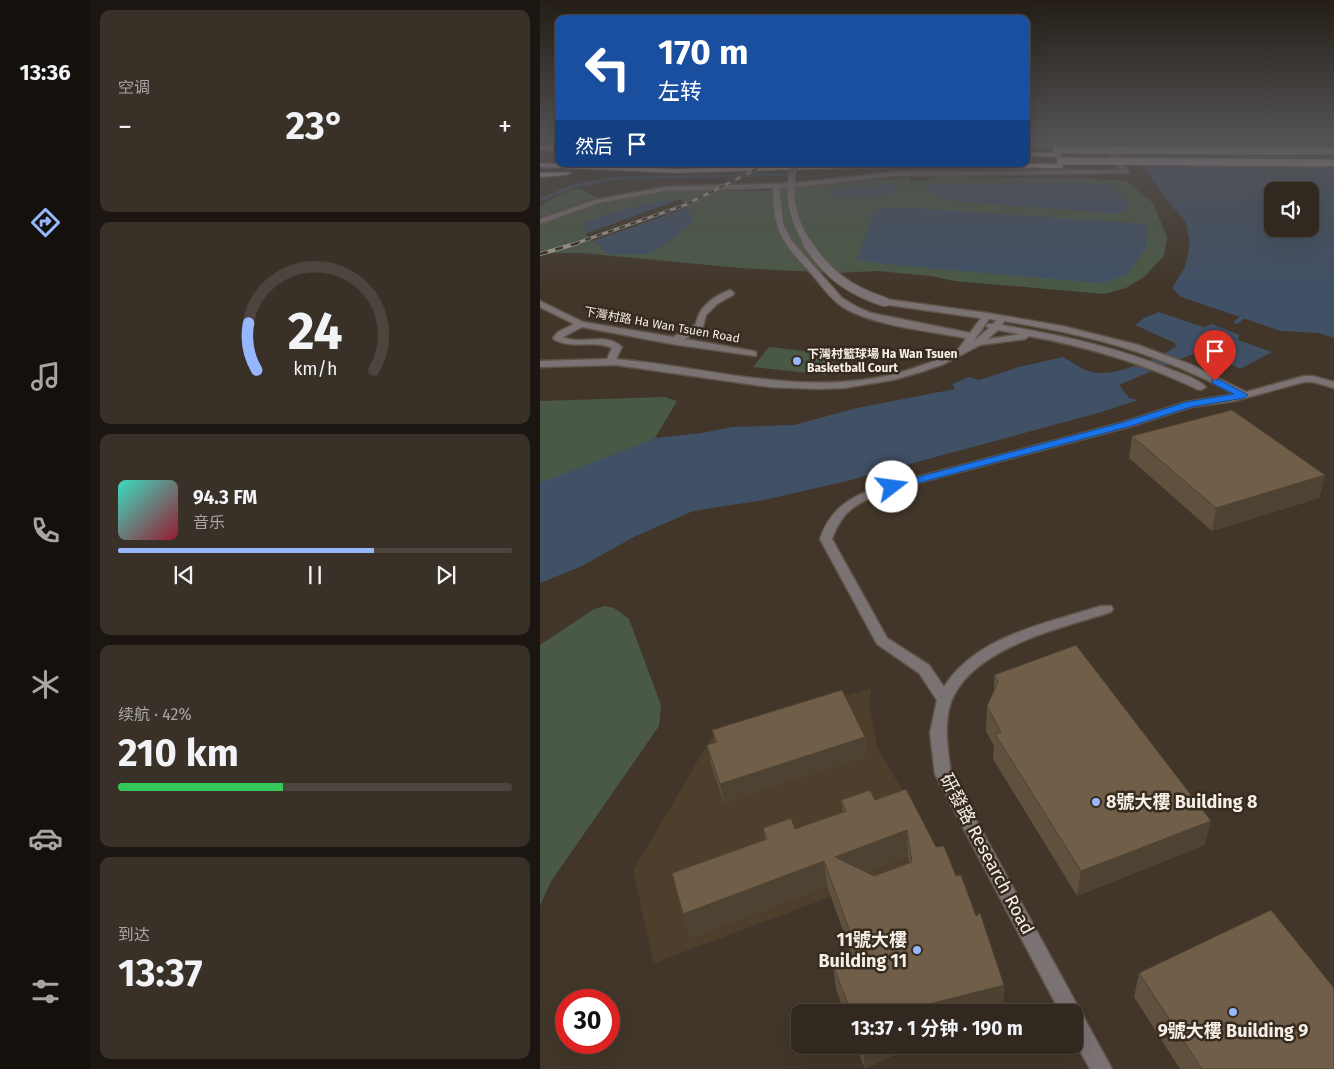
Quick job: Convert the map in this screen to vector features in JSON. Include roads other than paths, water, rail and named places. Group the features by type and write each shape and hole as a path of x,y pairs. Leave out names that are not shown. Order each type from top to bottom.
{"street":[{"path":"540,222 597,201 639,192 693,188"},
{"path":"776,188 777,219 782,235 795,253 843,303 858,312 972,336"},
{"path":"790,188 793,213 799,230 813,252 844,285 885,302 949,315 1095,335 1162,356 1244,395"},
{"path":"672,341 684,337 700,325 702,314 714,302 730,293"},
{"name":"下灣村路 Ha Wan Tsuen Road","path":"540,304 581,324 753,354"},
{"path":"962,351 984,320"},
{"path":"1000,323 1141,359 1202,387"},
{"path":"540,364 610,362 756,382 806,386 862,382 891,377 944,361 993,333 1000,323"},
{"path":"581,324 561,334 558,338 572,345 591,342 612,344 617,347 617,352 610,362"},
{"path":"962,351 978,344 1021,336 1055,337"},
{"path":"943,697 924,669 882,641 872,625 826,539 830,524 841,509 861,497 886,488 1128,424 1190,404 1244,395 1304,378 1334,385"},
{"name":"研發路 Research Road","path":"1067,1004 943,774 938,753 937,722 943,697 959,676 982,655 1001,646 1106,609"},
{"path":"1083,1036 1101,1069"}],"water":[{"path":"855,188 897,188 890,196 837,197 822,191"},
{"path":"926,188 1115,188 1129,206 1120,214 944,200 927,191"},
{"path":"1159,188 1264,188 1264,237 1319,237 1319,188 1334,188 1334,338 1319,333 1281,331 1181,297 1172,288 1185,267 1190,245 1186,222"},
{"path":"676,198 695,219 673,239 649,254 607,254 584,229 587,221 621,210"},
{"path":"880,208 912,208 1147,224 1145,249 1125,276 1101,283 894,265 857,260 873,213"},
{"path":"1159,312 1203,327 1212,324 1239,335 1238,340 1272,352 1240,369 1204,349 1119,385 1129,398 1138,400 1098,413 843,482 764,500 693,511 634,537 582,566 540,583 540,483 655,438 702,433 732,427 794,425 857,408 955,389 952,384 969,377 979,380 1019,367 1063,357 1094,373 1119,371 1159,356 1176,347 1175,343 1135,325 1144,318"}],"waterway":[{"path":"540,200 569,188"},
{"path":"1236,322 1243,317"}],"railway":[{"path":"574,244 685,205 719,188"},
{"path":"540,254 578,243"}],"place":[{"name":"下灣村籃球場 Ha Wan Tsuen Basketball Court","path":"797,361"},
{"name":"8號大樓 Building 8","path":"1096,802"},
{"name":"11號大樓 Building 11","path":"917,950"},
{"name":"9號大樓 Building 9","path":"1233,1012"}]}
